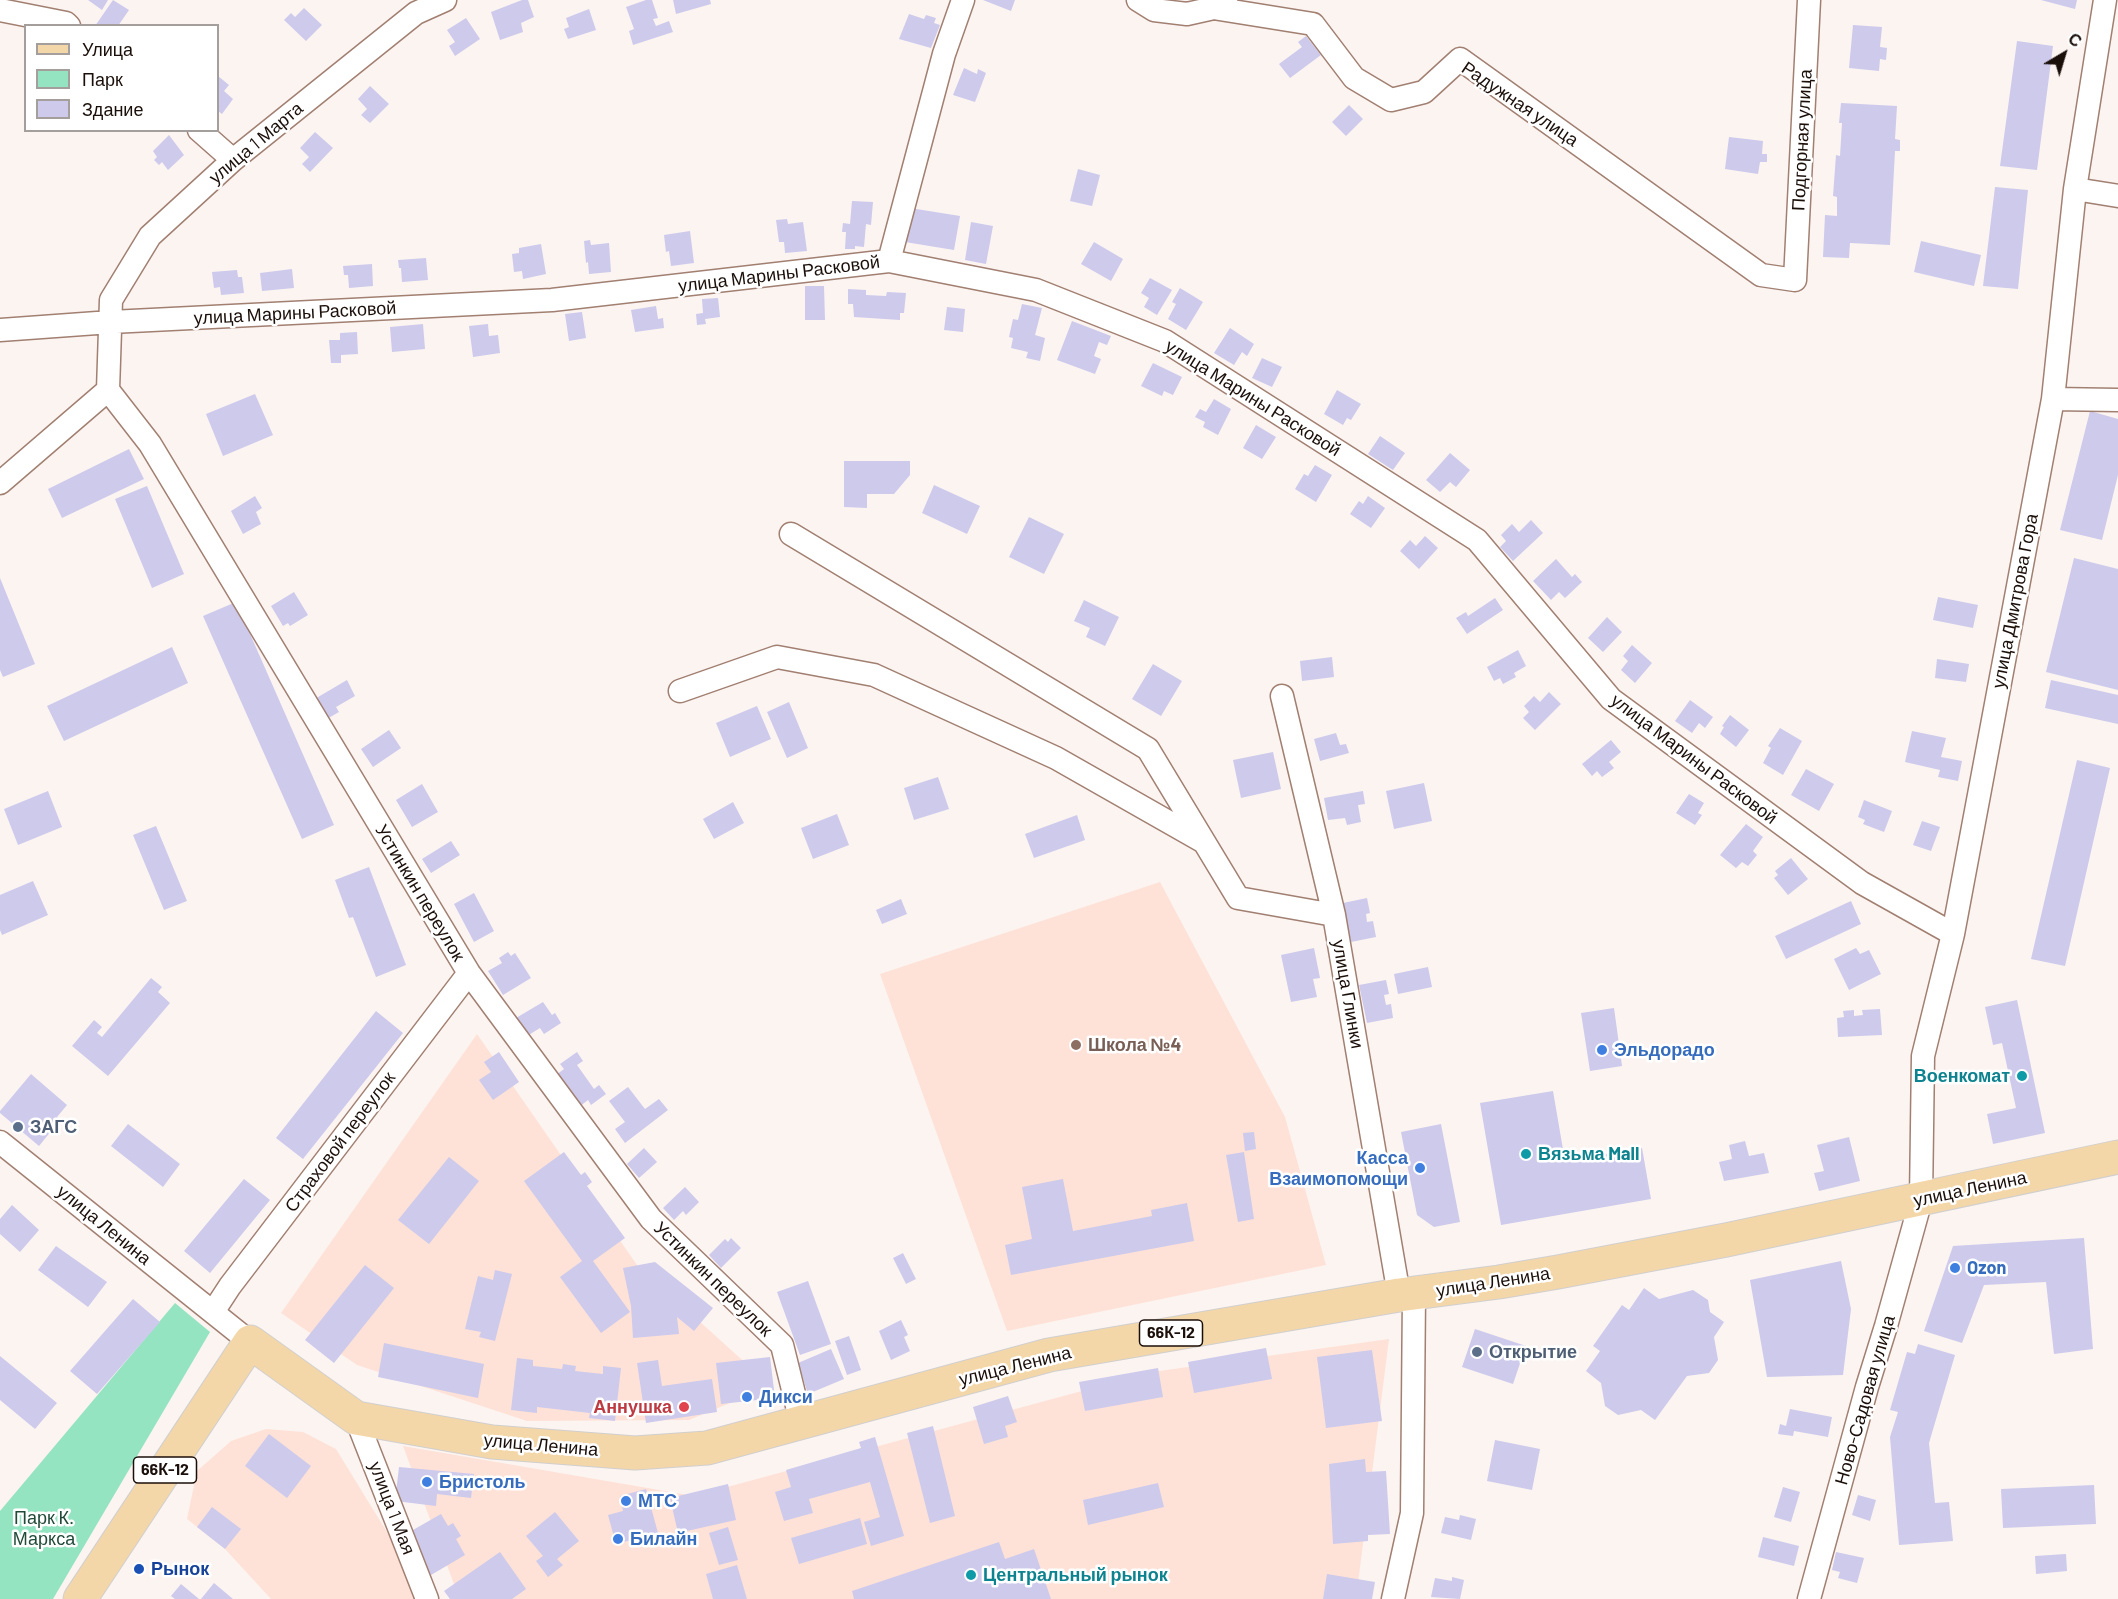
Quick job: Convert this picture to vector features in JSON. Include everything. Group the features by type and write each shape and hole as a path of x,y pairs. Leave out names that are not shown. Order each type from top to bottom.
{"main road":[{"name":"улица Ленина","path":"249,1342 356,1418 492,1442 634,1454 707,1448 1049,1355 1406,1294 1558,1272 1921,1200 2118,1157"},
{"name":"66К-12","path":"80,1599 249,1342"}],"street":[{"name":"улица 1 Марта","path":"111,322 111,300 150,236 233,160 416,13 445,0"},
{"path":"889,261 944,54 963,0"},
{"path":"1138,0 1154,10 1187,14 1249,0"},
{"name":"Подгорная улица","path":"1795,280 1809,0"},
{"name":"улица Дмитрова Гора","path":"1921,1200 1923,1056 1953,934 2053,399 2075,189 2105,0"},
{"name":"Радужная улица","path":"1213,8 1313,24 1354,78 1390,100 1424,92 1460,59 1761,275 1795,280"},
{"path":"0,10 67,24"},
{"path":"201,132 233,160"},
{"path":"2075,189 2118,196"},
{"name":"улица Марины Расковой","path":"0,330 111,322 552,300 889,261 1036,290 1165,341 1477,540 1611,699 1862,883 1953,934"},
{"path":"0,483 108,390 111,322"},
{"name":"Устинкин переулок","path":"108,390 150,444 469,974 651,1219 782,1345 801,1422"},
{"path":"2053,399 2118,400"},
{"path":"791,534 1148,749 1238,898 1334,915"},
{"path":"680,691 777,657 873,675 1056,758 1204,842"},
{"name":"улица Глинки","path":"1281,696 1334,915 1406,1294 1412,1513 1393,1599"},
{"name":"Страховой переулок","path":"213,1312 230,1286 469,974"},
{"name":"улица Ленина","path":"0,1142 249,1342"},
{"name":"Ново-Садовая улица","path":"1809,1599 1921,1200"},
{"name":"улица 1 Мая","path":"356,1418 428,1599"}],"shaded area":[{"name":"Школа №4","path":"1160,882 1285,1117 1326,1265 1007,1331 880,974"},
{"path":"477,1034 637,1265 771,1386 689,1420 527,1421 357,1365 281,1313"},
{"path":"1389,1339 1356,1599 466,1599 455,1587 403,1446 694,1496 1152,1372"},
{"path":"266,1429 303,1432 336,1449 428,1599 271,1599 225,1549 187,1519 197,1471 231,1441"}],"green space":[{"name":"Парк К. Маркса","path":"175,1303 210,1332 53,1599 0,1599 0,1511"}],"building":[{"path":"88,0 108,0 102,10"},
{"path":"113,0 129,10 119,24 96,24"},
{"path":"522,0 528,0 534,17 521,23 523,32 500,40 491,12"},
{"path":"652,0 658,18 653,19 656,26 669,21 673,32 633,45 629,31 634,29 626,7"},
{"path":"673,0 710,0 711,4 676,14"},
{"path":"983,0 1015,0 1011,11"},
{"path":"2041,0 2077,0 2075,9"},
{"path":"304,8 322,25 306,41 284,20 291,13 295,17"},
{"path":"589,9 596,30 568,39 564,29 569,27 566,18"},
{"path":"909,14 924,19 926,15 936,18 934,23 940,25 931,48 899,39"},
{"path":"466,18 480,39 455,56 449,46 455,42 447,30"},
{"path":"1853,25 1882,27 1880,47 1887,48 1886,60 1880,59 1879,71 1849,68"},
{"path":"1306,36 1321,55 1290,78 1279,64 1302,47 1298,42"},
{"path":"2017,41 2053,46 2037,170 2000,166"},
{"path":"964,68 977,74 978,69 986,73 975,102 953,95"},
{"path":"219,77 229,85 224,91 233,99 222,114 219,112"},
{"path":"370,86 389,104 370,123 361,115 367,109 358,99"},
{"path":"1841,103 1897,106 1895,139 1900,140 1900,151 1895,151 1890,245 1850,243 1849,258 1823,257 1825,215 1837,216 1837,197 1833,196 1836,155 1840,156"},
{"path":"1349,105 1363,119 1346,136 1332,122"},
{"path":"315,132 333,148 310,172 302,164 309,157 300,148"},
{"path":"169,135 184,155 168,170 162,162 159,165 154,160 157,157 153,151"},
{"path":"1729,137 1763,141 1762,154 1767,154 1767,162 1760,162 1758,174 1725,169"},
{"path":"1078,169 1100,175 1092,206 1070,201"},
{"path":"1995,187 2028,190 2018,289 1983,286"},
{"path":"852,201 873,202 871,225 866,224 864,247 855,246 855,249 845,249 846,232 842,232 843,223 850,224"},
{"path":"910,208 960,216 954,250 905,242"},
{"path":"787,219 788,224 803,222 807,251 785,253 784,242 779,242 776,220"},
{"path":"971,222 993,226 986,264 965,260"},
{"path":"690,231 694,263 671,266 664,235"},
{"path":"590,240 591,245 609,243 611,272 589,274 584,241"},
{"path":"1921,241 1981,255 1974,286 1914,272"},
{"path":"1094,242 1123,259 1111,281 1081,264"},
{"path":"541,244 546,274 523,279 522,271 514,272 512,254 519,253 519,248"},
{"path":"426,258 428,280 402,282 398,260"},
{"path":"372,264 373,286 349,288 348,275 344,275 343,266"},
{"path":"292,269 294,288 262,291 260,273"},
{"path":"237,270 238,277 242,277 244,293 221,295 220,287 214,288 212,272"},
{"path":"1150,278 1172,290 1157,315 1144,307 1149,298 1141,293"},
{"path":"805,286 824,286 825,320 805,320"},
{"path":"1180,288 1203,302 1186,330 1168,319 1176,304 1172,302"},
{"path":"848,289 866,290 866,295 886,296 887,292 906,293 904,313 900,313 900,320 854,317 853,304 848,304"},
{"path":"718,298 720,317 705,319 706,324 697,325 696,314 703,313 702,299"},
{"path":"1022,304 1042,308 1035,335 1045,338 1040,361 1026,358 1028,352 1011,348 1013,338 1009,337 1013,319 1018,320"},
{"path":"656,306 658,319 663,318 664,328 635,332 631,310"},
{"path":"947,307 965,309 963,332 944,330"},
{"path":"582,312 586,338 569,341 565,314"},
{"path":"1072,321 1111,336 1107,345 1099,342 1094,356 1101,359 1095,374 1057,360"},
{"path":"423,324 425,349 392,352 390,327"},
{"path":"488,324 489,336 498,335 500,353 473,357 469,326"},
{"path":"1230,328 1254,344 1247,356 1242,352 1234,365 1214,353"},
{"path":"357,332 358,354 341,355 341,363 331,363 329,340 340,340 340,333"},
{"path":"1262,358 1282,367 1272,387 1252,378"},
{"path":"1153,363 1182,377 1173,395 1164,391 1162,396 1141,386"},
{"path":"1337,390 1361,404 1351,420 1347,418 1343,425 1324,414"},
{"path":"255,394 273,435 223,456 206,414"},
{"path":"1214,399 1231,409 1218,435 1203,427 1205,422 1195,417 1200,409 1206,412"},
{"path":"2090,411 2118,419 2118,475 2102,540 2060,530"},
{"path":"1256,425 1276,437 1262,459 1243,448"},
{"path":"1380,436 1405,453 1393,470 1368,454"},
{"path":"129,449 144,479 62,518 48,489"},
{"path":"1450,453 1470,470 1456,487 1450,482 1440,492 1426,480"},
{"path":"844,461 910,461 910,475 894,494 867,494 867,508 844,507"},
{"path":"1315,465 1332,475 1316,502 1295,489 1304,474 1308,476"},
{"path":"934,485 980,506 967,534 922,513"},
{"path":"147,486 184,574 152,588 115,499"},
{"path":"255,496 262,508 256,512 261,524 243,534 231,511"},
{"path":"1368,496 1385,508 1371,528 1350,514 1359,501 1363,504"},
{"path":"1029,517 1064,534 1044,574 1009,557"},
{"path":"1531,520 1543,533 1513,561 1500,547 1506,541 1501,535 1512,524 1519,532"},
{"path":"1425,536 1438,548 1419,569 1400,551 1410,540 1416,546"},
{"path":"2074,558 2118,569 2118,690 2046,672"},
{"path":"1556,559 1572,577 1575,574 1582,582 1565,598 1559,592 1551,600 1533,581"},
{"path":"0,578 35,664 3,677 0,670"},
{"path":"294,592 308,615 290,626 288,623 283,626 271,606"},
{"path":"1938,597 1978,605 1973,628 1933,620"},
{"path":"1495,598 1503,610 1467,634 1456,618 1466,612 1468,616"},
{"path":"1084,600 1119,617 1105,646 1086,637 1090,628 1074,621"},
{"path":"236,602 334,825 302,839 203,616"},
{"path":"1607,617 1622,632 1603,652 1588,638"},
{"path":"1632,645 1652,663 1635,683 1621,670 1628,661 1623,656"},
{"path":"172,647 188,683 64,741 47,706"},
{"path":"1518,650 1526,666 1514,673 1516,677 1503,684 1500,678 1494,681 1487,667"},
{"path":"1332,657 1334,677 1302,681 1300,661"},
{"path":"1937,659 1969,664 1966,682 1935,678"},
{"path":"1153,664 1182,681 1161,716 1132,699"},
{"path":"347,680 355,696 336,707 339,712 325,720 313,700"},
{"path":"2051,680 2118,695 2118,724 2045,708"},
{"path":"1549,692 1561,704 1535,730 1523,718 1529,712 1524,706 1534,696 1540,702"},
{"path":"1690,700 1713,717 1705,728 1699,723 1692,733 1675,721"},
{"path":"789,702 808,748 787,758 767,712"},
{"path":"757,706 771,739 730,757 716,723"},
{"path":"1730,715 1749,730 1736,747 1720,734 1724,727 1722,726"},
{"path":"1780,728 1802,741 1783,775 1763,763 1771,748 1768,746"},
{"path":"389,730 401,748 373,767 361,749"},
{"path":"1912,731 1946,738 1941,757 1962,761 1958,781 1938,777 1940,770 1905,762"},
{"path":"1336,733 1340,745 1346,744 1349,753 1320,761 1314,739"},
{"path":"1611,740 1621,752 1609,762 1614,768 1602,777 1597,771 1592,776 1582,764"},
{"path":"1273,752 1281,789 1241,798 1233,760"},
{"path":"2077,760 2110,768 2065,966 2031,959"},
{"path":"1806,769 1834,784 1819,811 1791,795"},
{"path":"938,777 949,809 914,820 904,788"},
{"path":"1424,783 1432,821 1394,829 1386,791"},
{"path":"422,784 438,812 412,827 396,800"},
{"path":"48,791 62,827 18,845 4,809"},
{"path":"1363,791 1365,804 1358,805 1361,822 1347,825 1345,818 1328,820 1324,798"},
{"path":"1689,794 1704,803 1698,813 1702,815 1695,825 1676,813"},
{"path":"1864,800 1892,811 1884,832 1863,824 1865,820 1858,817"},
{"path":"733,802 744,823 714,839 703,819"},
{"path":"837,814 849,845 813,859 801,828"},
{"path":"1077,815 1085,840 1034,858 1025,834"},
{"path":"1922,821 1940,827 1931,851 1913,845"},
{"path":"1746,824 1763,837 1753,851 1757,855 1748,866 1742,862 1736,868 1720,855"},
{"path":"156,826 187,901 164,910 133,835"},
{"path":"451,841 460,855 431,873 422,859"},
{"path":"1791,858 1808,879 1788,895 1774,878 1778,875 1775,871"},
{"path":"369,867 406,965 376,977 353,917 349,918 335,880"},
{"path":"33,881 48,915 2,935 0,895"},
{"path":"474,893 494,931 474,942 454,904"},
{"path":"1367,898 1370,913 1366,914 1367,922 1373,921 1376,937 1351,942 1343,903"},
{"path":"901,899 907,914 882,924 876,910"},
{"path":"1851,901 1861,924 1786,959 1775,936"},
{"path":"1314,948 1320,978 1313,979 1317,997 1291,1002 1281,955"},
{"path":"1856,948 1860,954 1869,950 1881,974 1849,990 1834,959"},
{"path":"508,952 511,956 515,953 531,978 503,995 488,971 502,963 499,958"},
{"path":"1428,967 1432,987 1398,994 1394,974"},
{"path":"151,978 162,987 158,992 170,1003 108,1076 72,1046 94,1020 102,1027 97,1033 102,1037"},
{"path":"1386,980 1389,994 1384,995 1386,1005 1391,1004 1393,1018 1367,1023 1359,985"},
{"name":"Военкомат","path":"2017,1000 2045,1133 1993,1144 1987,1114 2016,1108 2002,1043 1993,1045 1985,1007"},
{"path":"543,1002 552,1015 555,1013 561,1023 544,1034 540,1028 527,1036 516,1018"},
{"path":"1614,1008 1622,1066 1590,1071 1581,1013"},
{"path":"1880,1009 1882,1035 1838,1037 1837,1018 1844,1017 1843,1011 1854,1010 1854,1016 1863,1015 1862,1010"},
{"path":"376,1011 403,1033 303,1159 276,1138"},
{"path":"499,1052 519,1082 493,1100 479,1080 491,1072 484,1062"},
{"path":"577,1052 583,1061 577,1065 594,1089 599,1085 606,1094 591,1105 588,1100 579,1107 556,1075 564,1069 560,1064"},
{"path":"31,1074 67,1105 57,1117 61,1119 39,1146 0,1113"},
{"path":"628,1087 645,1109 659,1099 668,1110 625,1143 615,1129 625,1122 609,1101"},
{"name":"Вязьма Mall","path":"1553,1091 1565,1161 1642,1148 1651,1199 1501,1225 1480,1103"},
{"path":"128,1124 180,1164 163,1187 111,1146"},
{"path":"1441,1124 1460,1222 1434,1227 1417,1215 1401,1132"},
{"path":"1254,1132 1256,1149 1245,1151 1243,1133"},
{"path":"1849,1137 1860,1181 1819,1191 1814,1173 1824,1171 1817,1145"},
{"path":"1745,1141 1749,1156 1764,1153 1769,1173 1724,1181 1719,1162 1732,1159 1729,1145"},
{"path":"644,1148 657,1162 639,1178 627,1164"},
{"path":"564,1152 581,1175 585,1172 592,1182 587,1186 625,1238 593,1261 630,1312 601,1333 560,1277 582,1261 524,1181"},
{"path":"1244,1152 1254,1219 1238,1222 1226,1155"},
{"path":"449,1157 479,1181 429,1244 398,1220"},
{"path":"244,1179 270,1200 210,1273 184,1251"},
{"path":"1063,1179 1073,1231 1152,1216 1151,1210 1187,1203 1194,1241 1011,1275 1005,1245 1032,1239 1022,1187"},
{"path":"685,1187 699,1202 686,1215 683,1211 674,1220 663,1208"},
{"path":"12,1205 39,1230 20,1252 0,1234 0,1219"},
{"path":"731,1238 741,1248 721,1268 709,1255 725,1239 728,1242"},
{"path":"2084,1238 2093,1349 2054,1354 2046,1282 1984,1285 1962,1343 1924,1331 1953,1246"},
{"path":"56,1246 107,1282 88,1307 38,1270"},
{"path":"903,1253 916,1279 906,1284 893,1258"},
{"path":"1841,1261 1851,1309 1843,1375 1767,1377 1750,1280"},
{"path":"655,1262 713,1308 694,1331 677,1317 679,1334 633,1338 631,1306 623,1268"},
{"path":"365,1265 394,1288 334,1363 305,1340"},
{"path":"495,1270 512,1274 495,1341 479,1337 481,1332 465,1329 478,1276 493,1280"},
{"path":"808,1281 831,1344 800,1355 777,1292"},
{"path":"1644,1288 1659,1299 1693,1290 1708,1300 1710,1312 1724,1322 1714,1337 1718,1360 1709,1373 1687,1376 1655,1420 1641,1410 1618,1415 1605,1406 1601,1383 1586,1371 1600,1351 1593,1346 1622,1305 1629,1310"},
{"path":"133,1299 160,1322 97,1394 70,1371"},
{"path":"901,1320 908,1335 904,1337 910,1351 891,1360 879,1331"},
{"path":"1475,1329 1526,1346 1513,1384 1462,1367"},
{"path":"849,1336 861,1370 847,1375 835,1341"},
{"path":"384,1343 484,1364 478,1398 378,1377"},
{"path":"1918,1344 1955,1355 1929,1443 1935,1503 1949,1502 1953,1541 1899,1545 1890,1437 1898,1412 1890,1410 1907,1352 1915,1354"},
{"path":"1266,1348 1272,1379 1194,1393 1188,1362"},
{"path":"831,1349 844,1379 808,1394 798,1363"},
{"path":"1372,1350 1382,1421 1326,1428 1317,1357"},
{"path":"0,1356 57,1403 35,1429 0,1400"},
{"path":"770,1357 775,1398 721,1404 716,1363"},
{"path":"517,1358 533,1360 533,1366 562,1369 563,1364 576,1366 575,1371 603,1374 603,1366 621,1368 615,1421 589,1418 590,1413 537,1407 537,1413 511,1410"},
{"path":"658,1360 662,1386 712,1379 717,1412 646,1423 637,1363"},
{"path":"1158,1368 1163,1397 1085,1411 1079,1382"},
{"path":"1008,1396 1017,1422 1005,1426 1008,1437 984,1444 973,1407"},
{"path":"1790,1409 1832,1417 1828,1437 1794,1431 1793,1436 1778,1434 1780,1424 1786,1426"},
{"path":"933,1426 955,1516 930,1523 907,1433"},
{"path":"269,1434 311,1466 287,1498 245,1466"},
{"path":"875,1437 904,1536 871,1546 864,1522 880,1517 870,1482 809,1499 813,1513 784,1521 775,1492 791,1487 786,1470 861,1448 859,1442"},
{"path":"1495,1440 1540,1449 1532,1490 1487,1481"},
{"path":"1365,1459 1366,1472 1386,1471 1390,1534 1368,1535 1368,1541 1333,1544 1329,1464"},
{"path":"399,1467 474,1474 471,1498 437,1494 436,1506 395,1501"},
{"path":"1158,1483 1164,1507 1088,1525 1083,1500"},
{"path":"728,1484 736,1520 678,1533 670,1498"},
{"path":"2094,1485 2096,1524 2003,1528 2001,1489"},
{"path":"1783,1487 1800,1492 1791,1522 1774,1517"},
{"path":"646,1489 658,1533 616,1544 608,1515 623,1511 620,1496"},
{"path":"1858,1495 1876,1500 1870,1521 1852,1515"},
{"path":"212,1507 241,1529 225,1549 197,1527"},
{"path":"555,1512 579,1541 557,1559 563,1565 548,1577 536,1561 543,1556 526,1536"},
{"path":"441,1514 448,1526 453,1523 461,1536 456,1539 465,1555 431,1575 406,1534"},
{"path":"1460,1515 1476,1519 1471,1540 1441,1533 1445,1517 1459,1520"},
{"path":"860,1518 867,1544 799,1564 791,1538"},
{"path":"728,1527 738,1560 719,1565 709,1533"},
{"path":"1763,1537 1799,1546 1794,1566 1758,1557"},
{"name":"Центральный рынок","path":"999,1542 1005,1559 1034,1549 1051,1599 854,1599 852,1591"},
{"path":"500,1552 526,1589 512,1599 450,1599 444,1591"},
{"path":"1836,1552 1864,1558 1857,1583 1838,1578 1840,1572 1832,1570"},
{"path":"2066,1554 2067,1571 2036,1574 2035,1556"},
{"path":"737,1565 747,1599 713,1599 706,1574"},
{"path":"1327,1574 1375,1582 1372,1599 1323,1599"},
{"path":"1452,1577 1464,1580 1460,1599 1431,1597 1435,1578 1452,1581"},
{"path":"214,1583 233,1599 201,1599"},
{"path":"181,1584 199,1599 175,1599 171,1596"}],"place":[{"name":"Школа №4","path":"1076,1045"},
{"name":"Эльдорадо","path":"1602,1050"},
{"name":"Военкомат","path":"2022,1076"},
{"name":"ЗАГС","path":"18,1127"},
{"name":"Вязьма Mall","path":"1526,1154"},
{"name":"Касса Взаимопомощи","path":"1420,1168"},
{"name":"Ozon","path":"1955,1268"},
{"name":"Открытие","path":"1477,1352"},
{"name":"Дикси","path":"747,1397"},
{"name":"Аннушка","path":"684,1407"},
{"name":"Бристоль","path":"427,1482"},
{"name":"МТС","path":"626,1501"},
{"name":"Билайн","path":"618,1539"},
{"name":"Рынок","path":"139,1569"},
{"name":"Центральный рынок","path":"971,1575"}]}
